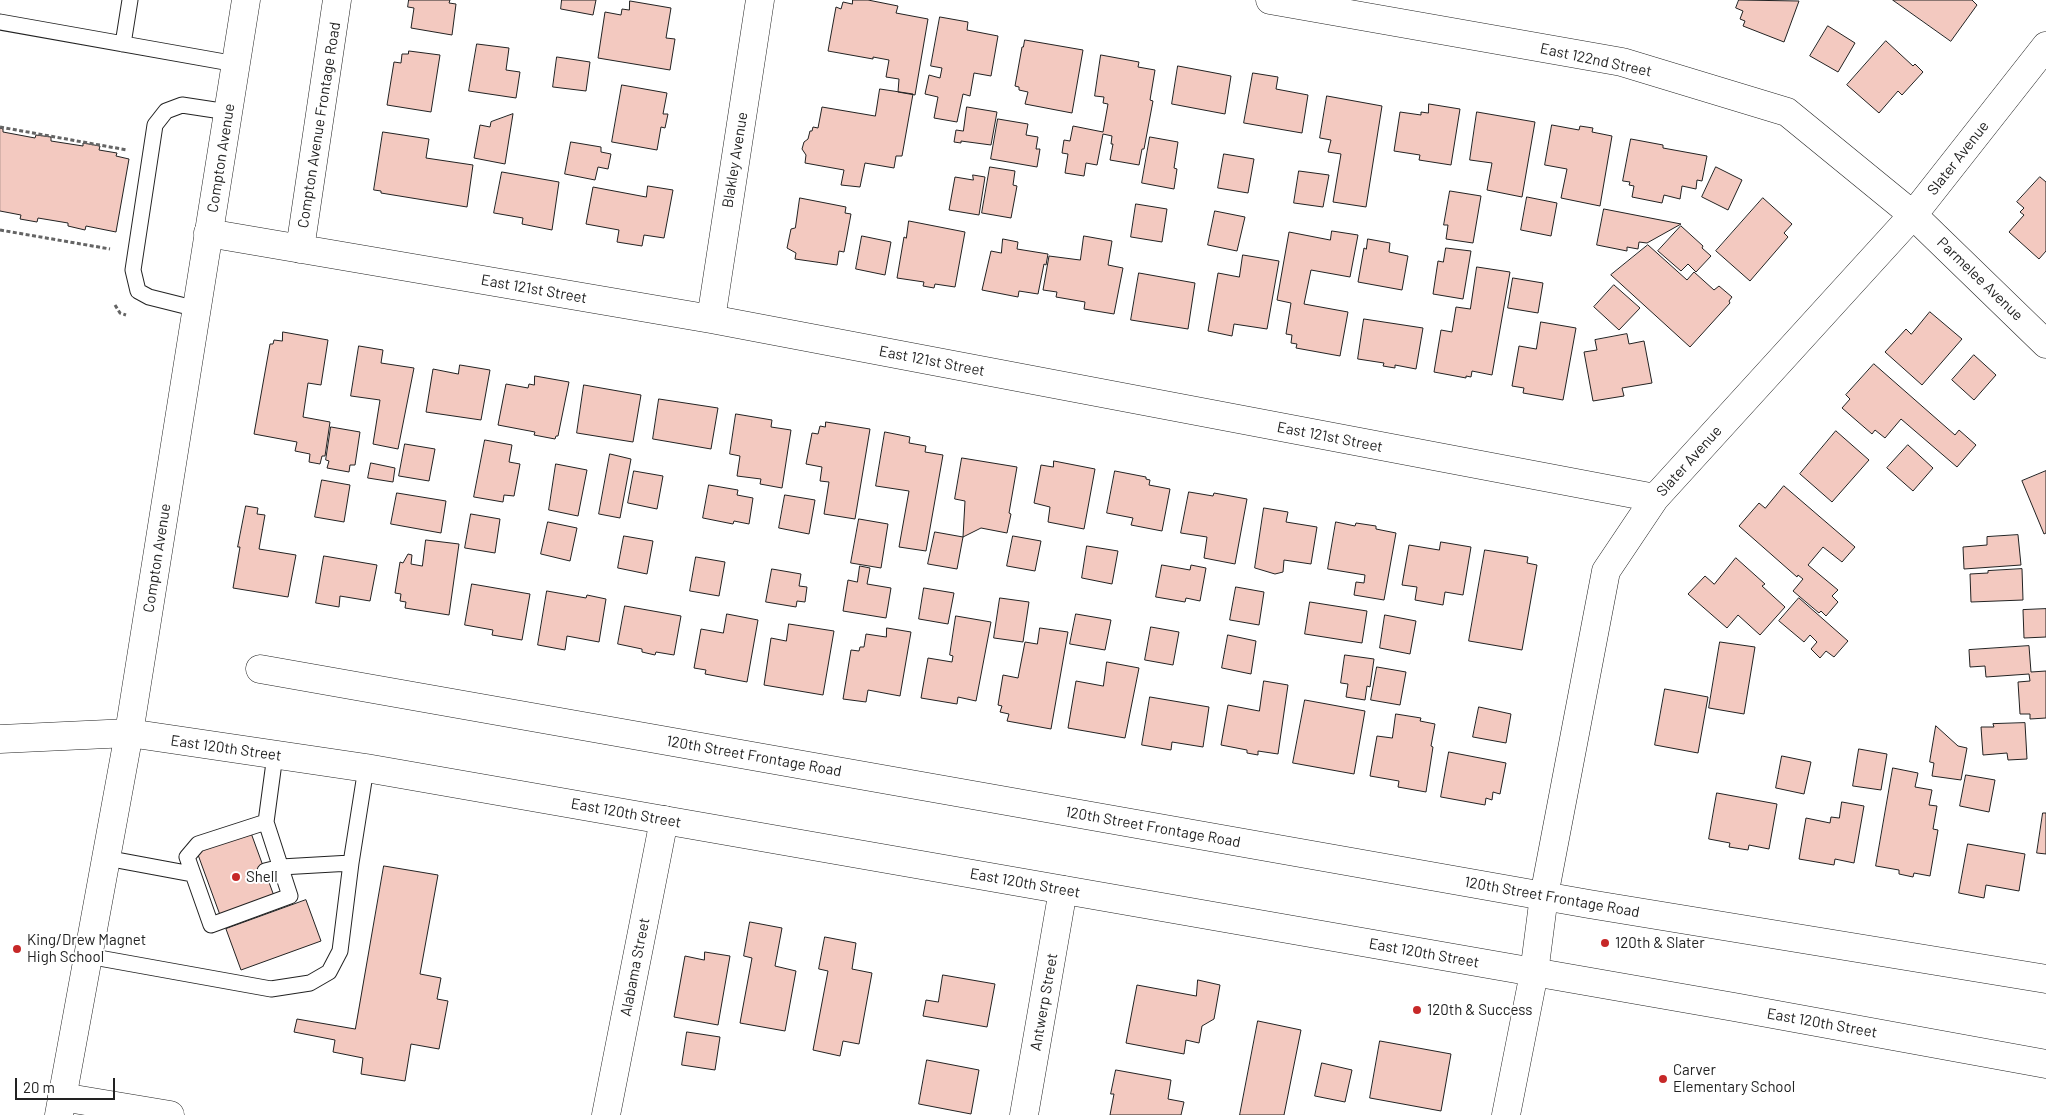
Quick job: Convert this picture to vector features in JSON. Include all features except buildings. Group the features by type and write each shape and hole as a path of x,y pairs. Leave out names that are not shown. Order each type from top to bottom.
{"street":[{"name":"Compton Avenue","path":"61,1106 129,734 246,0"},
{"name":"Compton Avenue Frontage Road","path":"300,249 337,0"},
{"name":"Blakley Avenue","path":"711,319 760,0"},
{"name":"East 122nd Street","path":"1270,0 1622,62 1787,112 1913,215"},
{"name":"Slater Avenue","path":"1506,1115 1534,973 1544,896 1606,571 1655,498 1913,215 2046,46"},
{"name":"Parmelee Avenue","path":"1913,215 2046,344"},
{"name":"East 121st Street","path":"208,233 711,319 1655,498"},
{"name":"120th Street Frontage Road","path":"260,669 1544,896 2046,979"},
{"name":"East 120th Street","path":"0,739 129,734 366,768 1734,1007 2046,1064"},
{"name":"Alabama Street","path":"606,1115 664,820"},
{"name":"Antwerp Street","path":"1024,1115 1063,890"},
{"path":"61,1106 170,1115"}],"lane":[{"path":"123,44 130,0"},
{"path":"0,22 236,64"},
{"path":"196,308 149,297 138,291 132,270 155,125 166,111 182,105 228,112"},
{"path":"266,822 198,844 187,857 192,874 204,888 211,925 290,896 266,822 275,755"},
{"path":"88,956 271,989 310,983 328,972 340,951 366,768"},
{"path":"106,858 192,874"},
{"path":"265,871 281,867 351,863"}],"path":[{"path":"0,127 129,150"},
{"path":"0,230 112,249"}],"place":[{"name":"Shell","path":"236,877"},
{"name":"120th & Slater","path":"1605,943"},
{"name":"King/Drew Magnet High School","path":"17,949"},
{"name":"120th & Success","path":"1417,1010"},
{"name":"Carver Elementary School","path":"1663,1079"}]}
